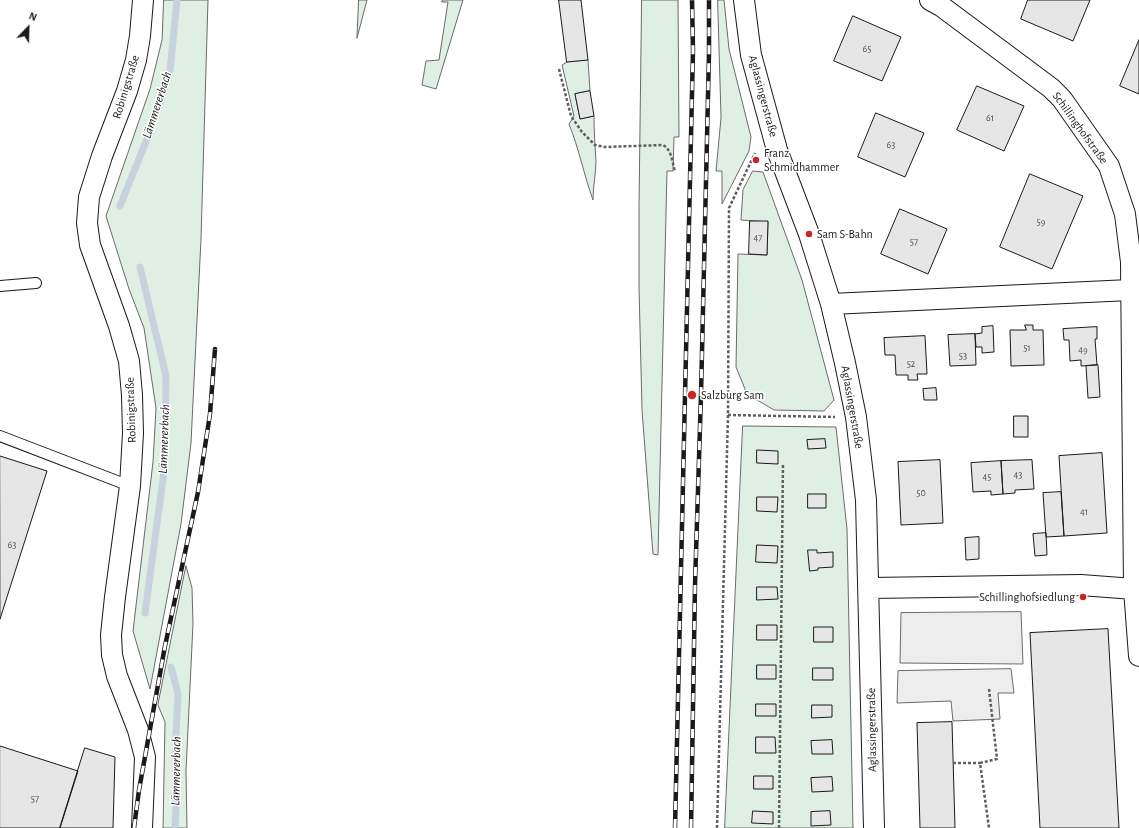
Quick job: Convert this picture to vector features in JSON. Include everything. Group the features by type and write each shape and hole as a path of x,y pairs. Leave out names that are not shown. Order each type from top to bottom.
{"street":[{"name":"Robinigstraße","path":"142,0 140,36 136,60 127,91 102,156 89,197 87,222 90,245 119,326 129,361 133,432 130,486 111,635 112,655 117,676 138,730 145,756 142,828"},
{"name":"Aglassingerstraße","path":"744,0 751,55 777,150 809,234 831,304 856,417 866,500 874,828"},
{"name":"Schillinghofstraße","path":"930,0 941,6 1051,88 1062,98 1109,166 1125,214 1131,262 1130,290 1134,589 1139,656"},
{"path":"831,304 1130,290"},
{"path":"869,588 1081,585 1134,589"}],"lane":[{"path":"0,286 36,283"},
{"path":"0,436 130,486"}],"path":[{"path":"559,69 572,116 582,132 590,141 595,145 605,148 663,145 670,152 676,171"},
{"path":"717,828 728,415 729,208 756,149 760,156"},
{"path":"728,415 856,417"},
{"path":"779,828 783,463"},
{"path":"953,763 980,763 997,759 989,690"},
{"path":"980,763 989,828"}],"green space":[{"path":"164,0 208,0 201,239 191,443 181,524 150,689 133,631 153,462 156,408 144,328 129,289 106,216 150,89 162,40"},
{"path":"359,0 367,0 357,38"},
{"path":"443,0 463,0 436,89 422,85 426,61 439,60 448,2 442,2"},
{"path":"642,0 678,0 679,137 674,137 673,171 667,171 658,555 653,554 642,410 639,207"},
{"path":"718,0 724,0 729,49 751,137 749,151 722,204 722,171 716,171 721,118"},
{"path":"588,60 590,91 575,94 580,119 594,116 596,170 593,200 569,124 574,116 562,65 567,62"},
{"path":"753,171 763,172 802,280 834,400 824,411 774,410 747,394 736,367 738,254 767,255 768,222 741,220 743,190"},
{"path":"743,426 836,427 847,529 853,828 725,828"},
{"path":"186,566 192,588 193,624 186,771 187,828 163,828 165,722 158,705"}],"shaded area":[{"path":"1021,612 1023,664 900,663 901,613"},
{"path":"1011,669 1014,693 998,693 1000,719 953,721 951,701 897,703 898,671"}],"building":[{"path":"559,0 581,0 588,60 567,62"},
{"path":"1028,0 1090,0 1073,41 1021,19"},
{"path":"853,16 901,37 882,81 834,61"},
{"path":"1139,40 1139,94 1120,86"},
{"path":"977,86 1024,106 1004,151 957,130"},
{"path":"590,91 594,116 580,119 575,94"},
{"path":"876,113 924,133 905,177 858,157"},
{"path":"1030,174 1083,196 1052,269 1000,247"},
{"path":"900,209 947,229 928,274 881,254"},
{"path":"750,221 768,221 767,255 749,254"},
{"path":"1025,325 1033,325 1033,330 1043,330 1044,365 1011,366 1010,330 1026,330"},
{"path":"993,326 994,352 982,353 982,347 976,347 975,334 982,333 982,327"},
{"path":"1097,327 1097,339 1095,339 1097,365 1081,366 1081,360 1070,361 1069,340 1064,340 1063,329"},
{"path":"975,334 976,365 950,366 948,335"},
{"path":"925,336 927,374 917,374 918,380 908,380 908,375 896,375 895,355 885,355 884,338"},
{"path":"1098,365 1100,397 1088,398 1086,366"},
{"path":"936,388 937,400 924,400 923,389"},
{"path":"1014,416 1028,416 1028,437 1014,437"},
{"path":"825,439 826,448 808,449 807,440"},
{"path":"757,450 778,451 778,464 757,463"},
{"path":"1102,453 1107,533 1064,536 1059,456"},
{"path":"0,456 47,471 0,619"},
{"path":"940,460 943,523 901,525 898,462"},
{"path":"1032,460 1034,489 1015,490 1015,493 1003,494 1001,461"},
{"path":"1001,461 1003,494 991,495 991,491 973,492 971,463"},
{"path":"1061,492 1064,536 1046,537 1043,493"},
{"path":"808,494 826,494 826,508 808,508"},
{"path":"757,497 778,497 777,512 757,511"},
{"path":"1046,533 1047,555 1035,556 1033,534"},
{"path":"979,537 979,559 966,560 965,538"},
{"path":"757,545 778,546 777,563 756,562"},
{"path":"808,550 817,550 817,553 833,552 833,567 818,568 818,570 810,571"},
{"path":"757,587 777,587 778,599 757,600"},
{"path":"757,625 777,625 777,640 757,640"},
{"path":"814,627 833,627 833,642 814,642"},
{"path":"1108,629 1119,828 1040,828 1030,633"},
{"path":"757,665 776,665 776,679 757,679"},
{"path":"813,668 833,668 833,680 813,680"},
{"path":"756,704 776,704 776,716 756,716"},
{"path":"812,705 832,705 832,717 812,718"},
{"path":"952,722 955,828 920,828 917,723"},
{"path":"756,737 775,737 776,753 756,753"},
{"path":"832,740 833,754 812,754 811,741"},
{"path":"0,746 78,771 60,828 0,828"},
{"path":"85,748 115,757 113,828 60,828"},
{"path":"754,776 773,776 773,789 754,789"},
{"path":"832,777 833,791 812,792 811,778"},
{"path":"753,811 773,812 773,824 752,823"},
{"path":"830,811 831,825 811,826 811,812"}],"waterway":[{"name":"Lämmererbach","path":"120,206 151,129 170,71 177,0"},
{"name":"Lämmererbach","path":"140,267 166,376 165,464 145,613"},
{"name":"Lämmererbach","path":"171,667 178,694 175,828"}],"railway":[{"path":"675,828 693,50 692,0"},
{"path":"691,828 695,585 701,395 709,0"},
{"path":"134,828 139,790 165,646 198,492 210,414 215,349"}],"place":[{"name":"Franz Schmidhammer","path":"756,160"},
{"name":"Sam S-Bahn","path":"809,234"},
{"name":"Salzburg Sam","path":"692,395"},
{"name":"Schillinghofsiedlung","path":"1083,597"}]}
